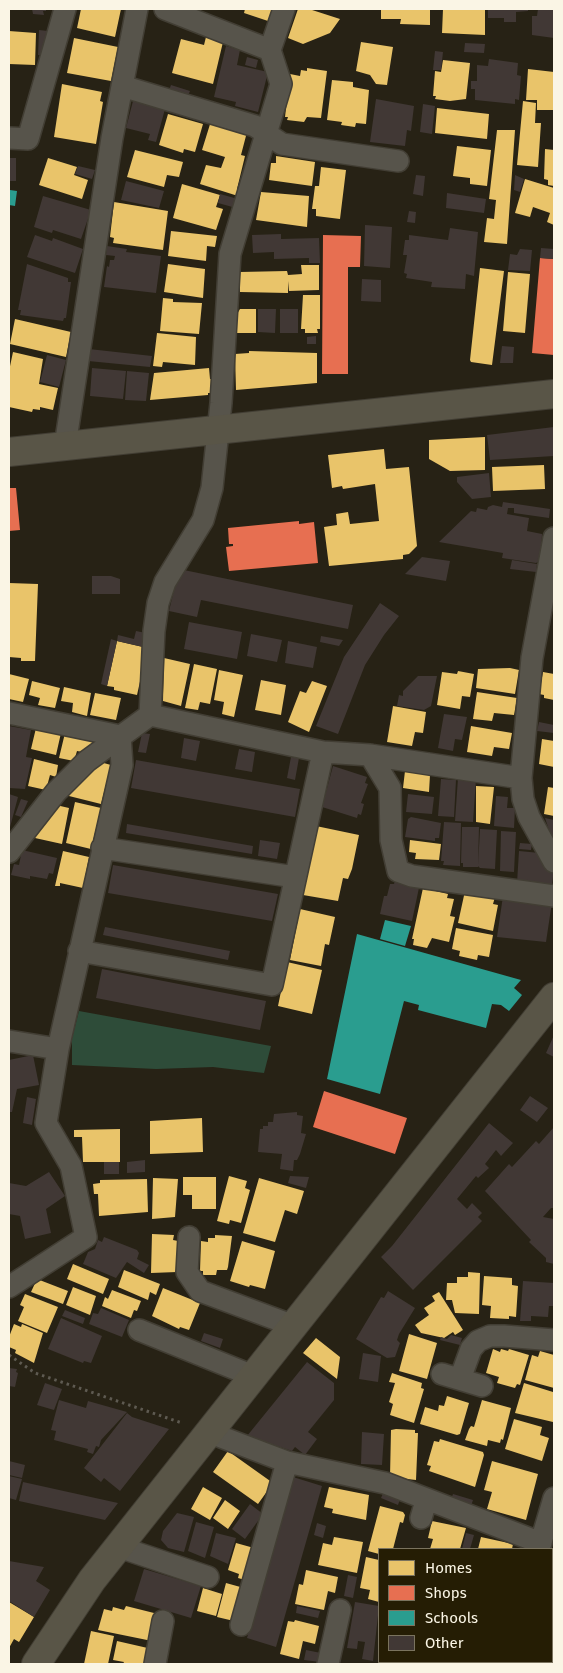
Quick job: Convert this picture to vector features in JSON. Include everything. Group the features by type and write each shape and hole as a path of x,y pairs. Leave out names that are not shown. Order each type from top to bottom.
{"street":[{"path":"9,138 28,139 65,9"},
{"path":"65,446 112,138 137,9"},
{"path":"165,9 270,50"},
{"path":"150,715 154,631 158,603 164,582 203,520 212,488 230,254 281,84 270,50 284,9"},
{"path":"122,86 255,126 282,144 398,161"},
{"path":"9,452 554,394"},
{"path":"554,538 532,658 521,778 523,799 529,817 554,862"},
{"path":"9,714 120,736"},
{"path":"9,852 56,792 88,761 150,715 323,752 370,755 521,778"},
{"path":"9,1287 86,1238 71,1166 46,1123 58,1049 122,765 120,736"},
{"path":"79,951 272,986 323,752"},
{"path":"370,755 390,788 391,840 398,871 412,876 554,896"},
{"path":"102,848 295,877"},
{"path":"36,1664 92,1580 119,1547 199,1429 253,1376 554,997"},
{"path":"9,1041 58,1049"},
{"path":"190,1237 187,1272 200,1291 294,1326"},
{"path":"140,1330 253,1376"},
{"path":"482,1386 451,1376 478,1341 490,1336 554,1340"},
{"path":"199,1429 287,1462 385,1483 423,1510 545,1535 554,1498"},
{"path":"241,1625 287,1462"},
{"path":"119,1547 208,1577"},
{"path":"330,1664 340,1610"},
{"path":"155,1664 163,1621"}],"path":[{"path":"9,1355 35,1373 199,1429"}],"green space":[{"path":"79,1011 271,1046 264,1073 213,1067 156,1069 72,1065 72,1038"}],"building: Homes":[{"path":"81,9 121,9 115,37 77,28"},
{"path":"245,9 273,9 268,21 244,13"},
{"path":"298,9 309,9 340,19 330,33 303,44 288,38"},
{"path":"381,9 430,9 430,25 400,24 401,19 381,19"},
{"path":"443,9 485,9 485,35 442,33"},
{"path":"9,31 36,33 35,65 9,64"},
{"path":"206,37 223,42 213,84 172,73 181,39 204,45"},
{"path":"74,38 118,47 111,81 67,73"},
{"path":"361,42 393,47 387,85 376,84 370,75 356,71"},
{"path":"443,60 470,63 466,99 450,101 435,99 436,96 433,96 435,71 441,72"},
{"path":"307,68 327,71 321,118 307,117 304,122 287,120 288,117 285,117 290,74 300,76 301,70 307,71"},
{"path":"528,69 554,72 554,110 537,110 537,100 526,100"},
{"path":"332,80 353,82 353,87 369,90 366,124 356,123 355,127 341,125 342,122 327,120"},
{"path":"62,84 102,92 100,101 103,102 96,144 54,137"},
{"path":"523,101 536,103 535,123 541,123 538,167 517,165"},
{"path":"437,108 489,114 487,139 435,133"},
{"path":"168,114 203,124 195,152 184,149 183,153 159,145"},
{"path":"211,121 247,132 241,155 245,156 237,189 240,191 238,196 200,184 206,165 221,168 225,157 202,150"},
{"path":"497,130 515,130 507,244 484,242 487,218 494,219 496,200 489,199"},
{"path":"457,146 491,150 487,186 470,184 470,178 453,176"},
{"path":"545,149 554,150 554,186 548,185 548,180 544,179"},
{"path":"135,150 183,162 179,177 167,175 164,187 127,177"},
{"path":"276,156 315,162 312,186 269,180 271,163 276,163"},
{"path":"48,158 77,167 74,175 88,180 82,199 39,185"},
{"path":"321,167 346,170 340,219 316,216 316,209 312,209 315,186 319,186"},
{"path":"525,179 554,188 554,225 547,222 550,213 533,207 530,217 515,213"},
{"path":"182,184 220,195 216,207 223,209 216,230 173,218"},
{"path":"261,192 309,196 307,227 256,220"},
{"path":"114,202 168,211 163,250 113,243 114,238 110,237"},
{"path":"171,231 217,236 215,247 207,246 206,261 168,256"},
{"path":"168,264 205,269 203,298 164,292"},
{"path":"301,265 319,265 319,290 289,291 288,281 288,293 240,292 240,272 287,271 288,275 302,274"},
{"path":"480,268 504,271 492,365 471,362 470,360"},
{"path":"508,272 530,274 525,333 503,331"},
{"path":"303,295 320,295 320,329 317,329 318,333 305,333 305,329 301,329"},
{"path":"163,298 173,299 173,302 202,303 199,334 160,331"},
{"path":"240,309 256,309 256,333 235,333 236,316"},
{"path":"15,319 71,332 66,357 10,344"},
{"path":"157,333 196,337 195,365 163,362 162,367 153,366"},
{"path":"249,351 317,353 317,383 236,390 235,354 249,353"},
{"path":"13,352 43,359 39,384 58,388 53,410 40,407 40,410 33,409 32,412 9,407 9,371"},
{"path":"209,368 210,379 213,379 214,382 211,382 211,393 208,393 208,395 150,400 154,373"},
{"path":"485,437 485,470 450,471 429,459 429,440"},
{"path":"384,449 386,469 409,467 417,546 409,554 403,555 403,559 329,566 324,527 337,525 336,514 348,512 350,524 379,521 375,484 343,489 342,486 332,488 328,455"},
{"path":"544,465 545,489 493,491 492,467"},
{"path":"9,583 38,584 35,661 21,661 21,658 9,657"},
{"path":"117,641 143,647 141,659 145,659 137,695 114,690 114,687 107,686"},
{"path":"164,658 190,664 181,706 163,701"},
{"path":"194,664 217,669 210,704 200,702 198,710 185,708"},
{"path":"510,668 519,670 515,694 476,688 478,669"},
{"path":"219,670 243,675 234,717 222,714 224,702 214,700"},
{"path":"458,671 474,674 470,697 462,696 460,709 437,705 442,672 457,674"},
{"path":"543,672 554,674 554,700 544,698 544,695 539,694"},
{"path":"9,674 29,679 23,702 9,699"},
{"path":"261,680 286,685 281,715 255,710"},
{"path":"32,681 60,688 55,708 38,705 40,698 29,695"},
{"path":"312,681 327,686 309,732 288,722 300,691 306,693"},
{"path":"64,687 91,693 87,716 72,712 73,703 61,701"},
{"path":"477,692 517,698 514,715 494,713 492,721 473,719"},
{"path":"95,693 121,698 116,720 90,715"},
{"path":"393,706 426,712 423,733 415,732 412,746 387,742"},
{"path":"471,726 512,733 509,749 494,747 492,756 467,752"},
{"path":"36,728 61,733 56,755 31,749"},
{"path":"65,733 92,739 93,742 82,752 77,751 74,761 59,758"},
{"path":"542,739 554,741 554,767 539,764"},
{"path":"34,759 58,765 56,777 50,775 46,790 28,786"},
{"path":"100,762 111,765 101,804 69,796 70,790"},
{"path":"405,771 430,775 429,792 403,788"},
{"path":"476,786 494,787 490,824 476,822"},
{"path":"548,787 554,788 554,816 544,814"},
{"path":"75,802 101,808 91,849 66,843"},
{"path":"56,805 69,808 62,844 35,838 37,825 50,811 54,812"},
{"path":"316,826 359,835 352,869 348,879 343,878 338,901 303,895"},
{"path":"410,840 441,844 439,860 415,859 416,853 409,852"},
{"path":"63,851 89,857 83,888 60,883 60,886 55,886"},
{"path":"423,888 448,894 447,898 454,899 450,916 455,917 449,942 432,938 427,948 413,945 414,939 412,939"},
{"path":"465,891 495,897 493,904 498,905 493,931 458,923"},
{"path":"300,909 335,917 329,945 325,944 321,966 290,960"},
{"path":"456,928 493,935 489,957 478,955 477,960 459,956 460,951 452,949"},
{"path":"287,962 322,970 312,1014 278,1006"},
{"path":"202,1118 203,1152 150,1154 150,1121"},
{"path":"120,1129 120,1162 83,1162 82,1137 74,1137 74,1130"},
{"path":"229,1176 247,1181 245,1188 250,1190 241,1223 230,1220 229,1224 217,1221"},
{"path":"183,1177 216,1177 216,1209 192,1209 192,1195 183,1195"},
{"path":"153,1178 178,1179 175,1217 152,1219"},
{"path":"259,1178 304,1191 297,1214 285,1210 275,1242 243,1233"},
{"path":"147,1179 148,1212 99,1216 98,1194 94,1194 93,1184 100,1183 100,1180"},
{"path":"152,1234 174,1235 173,1240 178,1241 177,1272 151,1273"},
{"path":"215,1235 232,1236 228,1267 227,1270 217,1270 216,1275 203,1275 203,1271 200,1271 201,1241 208,1242 208,1238 215,1238"},
{"path":"242,1241 275,1251 265,1289 250,1285 249,1287 230,1281"},
{"path":"73,1264 109,1279 103,1294 67,1279"},
{"path":"124,1270 160,1284 156,1295 150,1292 148,1300 118,1287"},
{"path":"468,1272 480,1273 479,1314 455,1313 452,1300 446,1300 447,1283 457,1283 457,1277 468,1277"},
{"path":"484,1276 512,1278 512,1285 518,1286 516,1317 509,1316 509,1319 490,1318 491,1306 482,1305"},
{"path":"37,1279 68,1291 63,1304 31,1292"},
{"path":"73,1287 96,1296 90,1315 66,1305"},
{"path":"163,1288 200,1303 189,1330 180,1327 179,1329 152,1316"},
{"path":"112,1290 141,1301 137,1311 134,1310 131,1318 102,1306 105,1297 108,1299"},
{"path":"439,1292 463,1330 455,1335 453,1332 444,1338 421,1333 415,1325 429,1315 424,1308 435,1301 432,1296"},
{"path":"25,1294 58,1307 47,1333 18,1321 24,1307 20,1305"},
{"path":"14,1324 21,1327 22,1324 43,1333 34,1363 15,1353 16,1350 9,1347 9,1337"},
{"path":"409,1334 437,1343 427,1379 399,1371"},
{"path":"316,1338 340,1357 337,1379 303,1353"},
{"path":"493,1349 500,1352 501,1349 508,1351 509,1349 529,1355 520,1385 517,1384 515,1388 497,1383 499,1377 486,1373"},
{"path":"540,1351 554,1355 554,1388 525,1380 532,1355 538,1357"},
{"path":"392,1373 422,1383 421,1388 424,1389 414,1423 390,1415 393,1404 389,1402 395,1383 389,1382"},
{"path":"524,1383 553,1392 553,1422 515,1413"},
{"path":"447,1396 469,1403 460,1434 457,1435 420,1424 425,1407 438,1411 439,1405 444,1406"},
{"path":"482,1400 511,1408 503,1440 501,1439 500,1443 488,1440 487,1446 465,1440 471,1426 474,1427"},
{"path":"514,1419 542,1427 540,1435 549,1438 542,1461 505,1449"},
{"path":"391,1430 415,1430 415,1433 418,1433 416,1480 390,1477"},
{"path":"440,1439 483,1452 484,1455 475,1487 429,1471 431,1466 427,1465 434,1441 439,1442"},
{"path":"228,1451 273,1483 258,1504 213,1472"},
{"path":"492,1461 538,1474 526,1520 487,1509 492,1492 484,1490"},
{"path":"203,1487 222,1498 210,1520 191,1509"},
{"path":"329,1487 369,1495 366,1520 332,1513 333,1509 324,1507"},
{"path":"225,1500 240,1511 228,1529 213,1518"},
{"path":"380,1506 403,1512 405,1515 403,1523 400,1522 393,1548 378,1548 378,1554 368,1551"},
{"path":"432,1521 466,1528 460,1548 430,1548 433,1539 428,1538"},
{"path":"334,1537 363,1542 357,1573 318,1565 323,1543 332,1545"},
{"path":"481,1537 513,1544 512,1548 478,1548"},
{"path":"236,1543 254,1548 245,1580 238,1578 239,1574 228,1570"},
{"path":"366,1557 378,1560 378,1602 368,1599 370,1590 360,1588"},
{"path":"306,1570 338,1577 335,1593 328,1591 324,1610 295,1604 299,1584 303,1585"},
{"path":"226,1583 244,1588 234,1621 217,1617"},
{"path":"203,1588 222,1594 216,1616 197,1611"},
{"path":"9,1602 34,1617 19,1642 14,1639 9,1648"},
{"path":"126,1606 158,1614 152,1641 98,1630 104,1609 112,1611 113,1607 124,1610"},
{"path":"295,1620 319,1626 315,1644 303,1641 299,1659 280,1654 288,1621 294,1622"},
{"path":"91,1631 114,1636 108,1664 84,1664"},
{"path":"117,1641 152,1649 148,1664 123,1664 124,1662 113,1660"},
{"path":"440,1663 487,1663 487,1664"}],"building: Shops":[{"path":"323,235 361,236 360,267 348,267 348,374 322,374"},
{"path":"540,258 554,259 554,355 532,353"},
{"path":"9,488 16,488 20,530 9,531"},
{"path":"299,521 299,524 314,522 318,563 229,571 226,547 233,546 233,544 229,544 228,528"},
{"path":"324,1091 407,1118 395,1154 313,1127"}],"building: Schools":[{"path":"10,190 17,191 15,206 9,205"},
{"path":"385,920 411,926 405,946 380,939"},
{"path":"357,934 521,980 514,988 522,995 509,1011 501,1005 492,1004 486,1028 418,1010 419,1005 404,1001 380,1094 327,1079"}],"building: Other":[{"path":"32,9 46,9 46,11 43,11 44,15 33,14"},
{"path":"488,9 528,9 528,11 516,12 516,22 504,22 504,18 488,18"},
{"path":"538,9 554,9 554,38 532,35 532,16 537,16"},
{"path":"39,30 48,31 42,55 38,55"},
{"path":"465,43 485,44 484,53 464,52"},
{"path":"226,46 240,50 237,65 268,72 258,112 235,106 236,102 214,97"},
{"path":"435,51 443,52 441,70 433,70"},
{"path":"247,57 258,60 256,68 245,65"},
{"path":"489,59 518,63 517,75 521,76 519,100 515,99 515,104 475,100 475,89 471,89 471,81 477,81 477,65 488,66"},
{"path":"171,85 190,91 187,98 168,93"},
{"path":"376,99 414,106 411,131 407,130 405,146 370,142"},
{"path":"133,101 165,109 156,142 148,140 150,134 126,128"},
{"path":"423,104 435,106 432,134 420,132"},
{"path":"9,158 16,158 16,181 9,181"},
{"path":"78,166 95,170 92,179 75,174"},
{"path":"416,175 425,176 423,196 413,194"},
{"path":"515,175 524,179 520,192 514,190"},
{"path":"126,181 164,191 159,208 121,200"},
{"path":"447,193 486,199 484,213 446,208"},
{"path":"220,194 238,199 236,208 218,203"},
{"path":"43,196 91,210 81,239 53,230 52,233 34,227"},
{"path":"409,211 416,212 415,223 407,222"},
{"path":"365,225 392,227 390,268 364,266"},
{"path":"450,228 478,232 474,276 466,274 465,289 431,287 432,282 406,278 407,274 404,273 407,255 403,255 405,240 409,240 409,235 448,240"},
{"path":"281,234 281,239 319,238 320,263 309,263 309,258 274,259 274,252 253,253 252,235"},
{"path":"35,235 52,241 53,238 83,249 75,273 27,257"},
{"path":"107,246 127,249 126,252 161,256 156,293 104,287 107,266 109,267 110,260 114,260 115,256 106,255"},
{"path":"541,248 554,249 554,259 540,258"},
{"path":"520,249 532,250 530,271 508,270 510,254 517,255"},
{"path":"27,264 68,278 68,282 71,282 66,318 63,321 20,315 21,310 18,310"},
{"path":"362,279 381,280 381,302 361,301"},
{"path":"258,309 276,309 275,333 258,332"},
{"path":"280,309 298,309 298,333 280,333"},
{"path":"316,336 316,344 307,344 307,337"},
{"path":"502,346 514,347 513,363 500,363"},
{"path":"89,349 152,356 150,367 88,361"},
{"path":"47,355 66,360 59,387 40,382"},
{"path":"92,368 126,371 123,399 90,396"},
{"path":"127,371 149,373 146,401 125,400"},
{"path":"554,427 554,456 490,460 487,435"},
{"path":"489,473 491,497 472,499 457,482 457,477"},
{"path":"503,502 550,509 549,518 514,513 514,508 508,508 507,514 529,518 527,531 542,534 541,560 536,563 502,558 503,553 439,542 471,511 476,512 477,508 487,510 488,507 493,505 502,507"},
{"path":"422,557 450,561 446,581 405,574"},
{"path":"512,560 537,564 536,572 510,569"},
{"path":"179,569 353,605 348,629 201,600 197,617 169,611"},
{"path":"92,576 111,576 120,579 120,594 92,594"},
{"path":"380,603 399,616 365,665 338,734 316,726 344,657"},
{"path":"189,622 242,632 237,659 184,649"},
{"path":"136,631 146,633 145,659 141,659 143,647 117,641 118,635 134,639"},
{"path":"251,634 282,640 277,662 247,656"},
{"path":"321,636 343,640 339,646 320,642"},
{"path":"111,639 117,641 107,686 101,684"},
{"path":"288,641 317,647 313,668 285,663"},
{"path":"418,676 437,676 431,706 424,710 397,706 399,695 403,696 403,691"},
{"path":"444,714 467,717 462,740 455,739 453,751 438,748"},
{"path":"539,722 554,725 554,733 537,731"},
{"path":"9,726 31,730 26,757 32,758 25,789 9,788"},
{"path":"142,733 150,734 146,753 138,752"},
{"path":"184,738 200,741 196,761 181,758"},
{"path":"239,749 255,752 252,772 235,769"},
{"path":"291,757 299,758 295,780 287,778"},
{"path":"136,760 300,789 295,817 131,788"},
{"path":"333,766 367,777 365,783 368,784 361,803 364,804 361,815 358,814 357,818 322,807"},
{"path":"458,778 476,779 473,822 455,821"},
{"path":"441,779 456,780 454,817 438,816"},
{"path":"9,794 18,797 9,831"},
{"path":"408,794 434,797 432,814 406,812"},
{"path":"496,796 508,797 507,808 515,808 514,828 494,826"},
{"path":"21,799 28,801 21,817 15,815"},
{"path":"411,817 441,823 439,838 435,838 435,841 405,837 408,819"},
{"path":"545,818 554,820 554,838 550,833"},
{"path":"444,822 461,823 460,866 443,865 444,861 441,861"},
{"path":"127,824 253,846 252,854 126,833"},
{"path":"462,827 479,827 478,867 463,867 463,863 461,863"},
{"path":"480,829 497,830 495,869 480,868 478,866"},
{"path":"501,831 516,832 514,872 500,871"},
{"path":"260,840 280,843 277,859 258,856"},
{"path":"520,843 532,844 531,850 519,849"},
{"path":"22,850 57,858 53,874 49,873 47,879 30,876 30,879 11,875 14,864 19,865"},
{"path":"519,851 540,853 554,867 552,887 517,883"},
{"path":"113,865 278,894 272,921 108,893"},
{"path":"396,877 420,883 412,921 380,914 384,896 387,896 390,884 394,884"},
{"path":"503,896 552,902 546,942 497,937"},
{"path":"105,927 230,951 228,960 103,935"},
{"path":"102,969 266,1001 260,1030 96,998"},
{"path":"554,1035 554,1057 546,1053"},
{"path":"33,1055 39,1085 17,1089 12,1112 9,1112 9,1060"},
{"path":"530,1096 548,1108 537,1122 520,1110"},
{"path":"27,1097 36,1099 32,1125 23,1123"},
{"path":"297,1112 297,1115 303,1116 301,1133 306,1134 300,1154 297,1160 294,1160 293,1171 280,1169 282,1154 258,1152 260,1129 263,1129 263,1126 268,1126 268,1122 273,1122 274,1114"},
{"path":"489,1123 513,1143 501,1156 496,1150 485,1164 489,1168 478,1178 476,1176 457,1199 467,1209 472,1203 482,1213 478,1217 482,1221 413,1290 381,1257 392,1246"},
{"path":"554,1127 554,1208 551,1208 543,1217 554,1219 554,1264 546,1262 546,1258 529,1242 531,1240 485,1191 509,1164 512,1167 536,1141 539,1144"},
{"path":"145,1160 145,1172 127,1173 127,1162"},
{"path":"104,1162 119,1162 119,1174 104,1174"},
{"path":"49,1172 65,1196 46,1209 51,1233 25,1239 20,1216 9,1214 9,1183 26,1186"},
{"path":"290,1176 309,1177 306,1188 288,1183"},
{"path":"104,1237 137,1250 139,1253 137,1259 149,1265 144,1273 127,1262 116,1278 83,1264 88,1252 95,1249 98,1240 102,1242"},
{"path":"523,1281 554,1283 554,1306 549,1306 548,1317 531,1316 531,1321 520,1321"},
{"path":"388,1291 415,1308 399,1334 397,1340 400,1343 395,1357 387,1358 356,1339 381,1297 384,1298"},
{"path":"101,1308 129,1320 122,1337 89,1324 93,1313 98,1314"},
{"path":"65,1310 85,1318 83,1324 62,1316"},
{"path":"61,1318 102,1336 91,1363 84,1361 83,1363 48,1349"},
{"path":"204,1333 223,1339 220,1348 201,1341"},
{"path":"451,1335 462,1338 460,1345 440,1340 441,1337 447,1339"},
{"path":"363,1353 381,1356 378,1382 359,1379"},
{"path":"307,1362 334,1383 334,1400 308,1432 317,1439 305,1455 295,1447 292,1451 247,1436"},
{"path":"9,1368 17,1369 15,1387 9,1386"},
{"path":"45,1383 62,1389 54,1410 37,1405"},
{"path":"59,1400 86,1408 88,1401 127,1412 101,1440 99,1447 96,1446 93,1454 87,1452 88,1449 54,1440 56,1431 51,1430"},
{"path":"127,1413 132,1417 169,1429 120,1491 104,1478 101,1482 84,1468"},
{"path":"362,1432 384,1434 382,1465 361,1464"},
{"path":"9,1461 25,1465 22,1478 9,1475"},
{"path":"9,1476 22,1479 16,1500 9,1498"},
{"path":"293,1477 322,1486 276,1647 247,1638"},
{"path":"23,1482 118,1503 105,1520 19,1501"},
{"path":"384,1491 400,1499 398,1505 381,1498"},
{"path":"453,1494 473,1500 471,1506 451,1499"},
{"path":"250,1504 263,1514 245,1539 232,1529"},
{"path":"177,1513 194,1517 184,1552 168,1548 161,1540 163,1531"},
{"path":"196,1522 214,1527 205,1558 188,1551"},
{"path":"317,1523 326,1526 323,1538 314,1535"},
{"path":"216,1533 236,1538 228,1564 210,1556"},
{"path":"466,1533 474,1535 470,1548 462,1548"},
{"path":"9,1561 44,1567 36,1581 50,1590 34,1617 9,1601"},
{"path":"144,1569 201,1586 191,1618 134,1601"},
{"path":"348,1575 357,1577 353,1598 344,1596"},
{"path":"355,1602 378,1606 373,1661 362,1659 365,1642 358,1641 357,1649 347,1648"},
{"path":"297,1606 320,1611 318,1618 296,1613"},
{"path":"306,1650 321,1653 320,1662 304,1660"}]}
